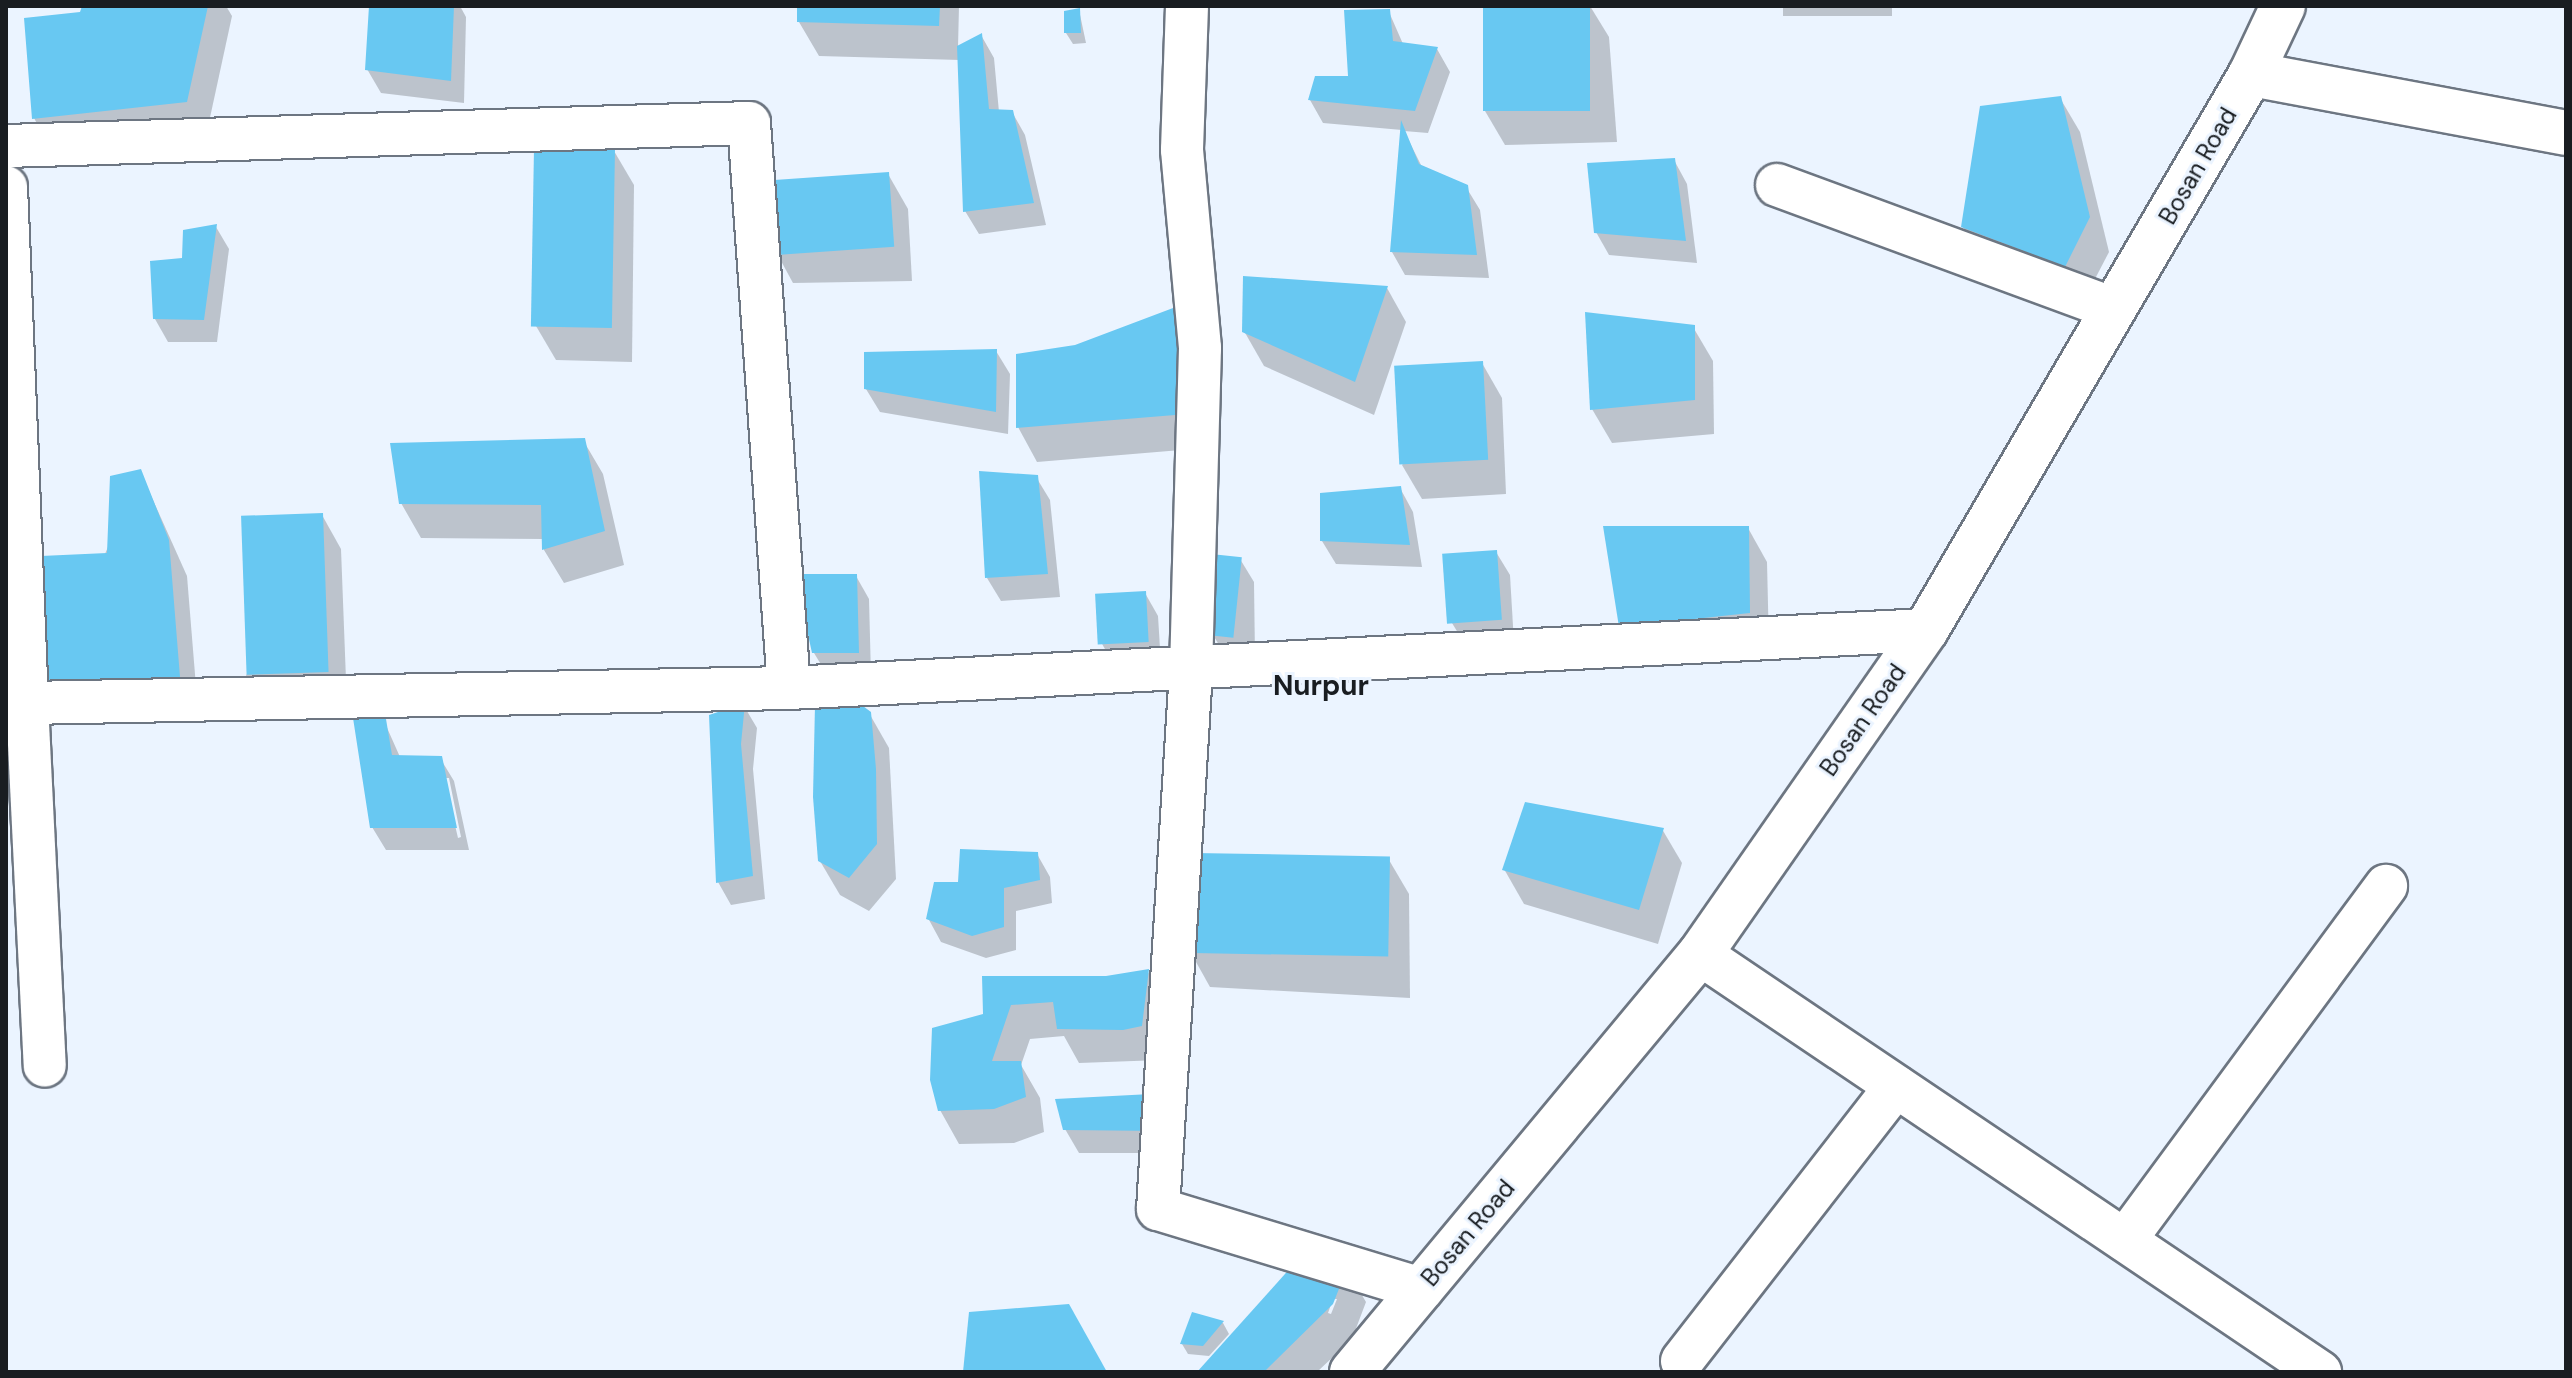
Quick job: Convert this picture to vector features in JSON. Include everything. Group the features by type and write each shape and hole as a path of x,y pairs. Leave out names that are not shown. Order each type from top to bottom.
{"main road":[{"name":"Bosan Road","path":"1352,1372 1700,954 1926,630 2251,74 2283,6"},
{"path":"2251,74 2566,133"}],"street":[{"path":"1187,6 1182,150 1200,348 1191,670 1158,1209 1422,1289"},
{"path":"6,146 749,123 789,688"},
{"path":"1777,185 2114,309"},
{"path":"6,187 45,1066"},
{"path":"27,703 789,688 1191,670 1926,630"},
{"path":"2125,1240 2386,886"},
{"path":"1700,954 2320,1372"},
{"path":"1682,1361 1896,1086"}],"building":[{"path":"82,6 208,6 187,102 32,119 24,18 80,12"},
{"path":"369,6 454,6 451,81 365,70"},
{"path":"797,6 940,6 939,26 797,22"},
{"path":"1483,6 1590,6 1590,111 1483,111"},
{"path":"1080,8 1081,33 1064,33 1064,11"},
{"path":"1390,9 1393,41 1438,47 1415,111 1308,100 1315,76 1348,76 1344,10"},
{"path":"982,33 989,109 1013,110 1034,203 963,212 957,46"},
{"path":"2061,96 2090,217 2065,267 1961,227 1980,106"},
{"path":"1401,120 1419,164 1468,185 1477,255 1390,252"},
{"path":"534,148 615,149 612,328 531,327"},
{"path":"1675,158 1686,241 1594,233 1587,163"},
{"path":"889,172 894,247 773,255 767,181"},
{"path":"217,224 204,320 153,319 150,261 182,258 183,230"},
{"path":"1243,276 1388,286 1355,382 1242,332"},
{"path":"1181,305 1175,415 1016,428 1016,354 1075,345"},
{"path":"1585,312 1695,325 1695,400 1590,410"},
{"path":"997,349 996,412 864,389 864,352"},
{"path":"1483,361 1488,460 1399,465 1394,366"},
{"path":"585,438 605,531 542,550 541,505 399,504 390,443"},
{"path":"141,469 169,540 180,677 49,682 41,556 107,553 110,476"},
{"path":"979,471 1038,475 1048,574 985,578"},
{"path":"1401,486 1410,545 1320,541 1320,493"},
{"path":"323,513 329,672 247,675 241,516"},
{"path":"1603,526 1749,526 1750,613 1619,627"},
{"path":"1497,550 1502,620 1447,624 1442,554"},
{"path":"1211,554 1242,557 1233,638 1203,635"},
{"path":"795,574 857,574 859,653 812,653"},
{"path":"1146,591 1149,642 1098,645 1095,594"},
{"path":"836,686 871,712 876,769 877,844 849,878 818,861 813,797 815,705"},
{"path":"745,703 741,744 753,876 716,883 709,715"},
{"path":"353,718 386,719 392,755 442,756 457,828 370,828"},
{"path":"1525,802 1664,828 1639,910 1502,870"},
{"path":"960,849 1038,852 1040,880 1004,888 1004,927 972,936 926,919 934,882 958,882"},
{"path":"1194,853 1390,856 1388,956 1192,953"},
{"path":"1149,969 1142,1026 1123,1030 1057,1029 1053,1002 1011,1005 992,1061 1021,1061 1026,1097 994,1109 938,1111 930,1080 932,1028 983,1014 982,976 1106,976"},
{"path":"1151,1094 1162,1131 1063,1130 1055,1099"},
{"path":"1293,1265 1348,1266 1333,1304 1264,1372 1197,1372"},
{"path":"1069,1304 1107,1372 963,1372 969,1312"},
{"path":"1192,1312 1224,1321 1203,1346 1180,1344"}],"district":[{"name":"Nurpur","path":"1321,686"}]}
